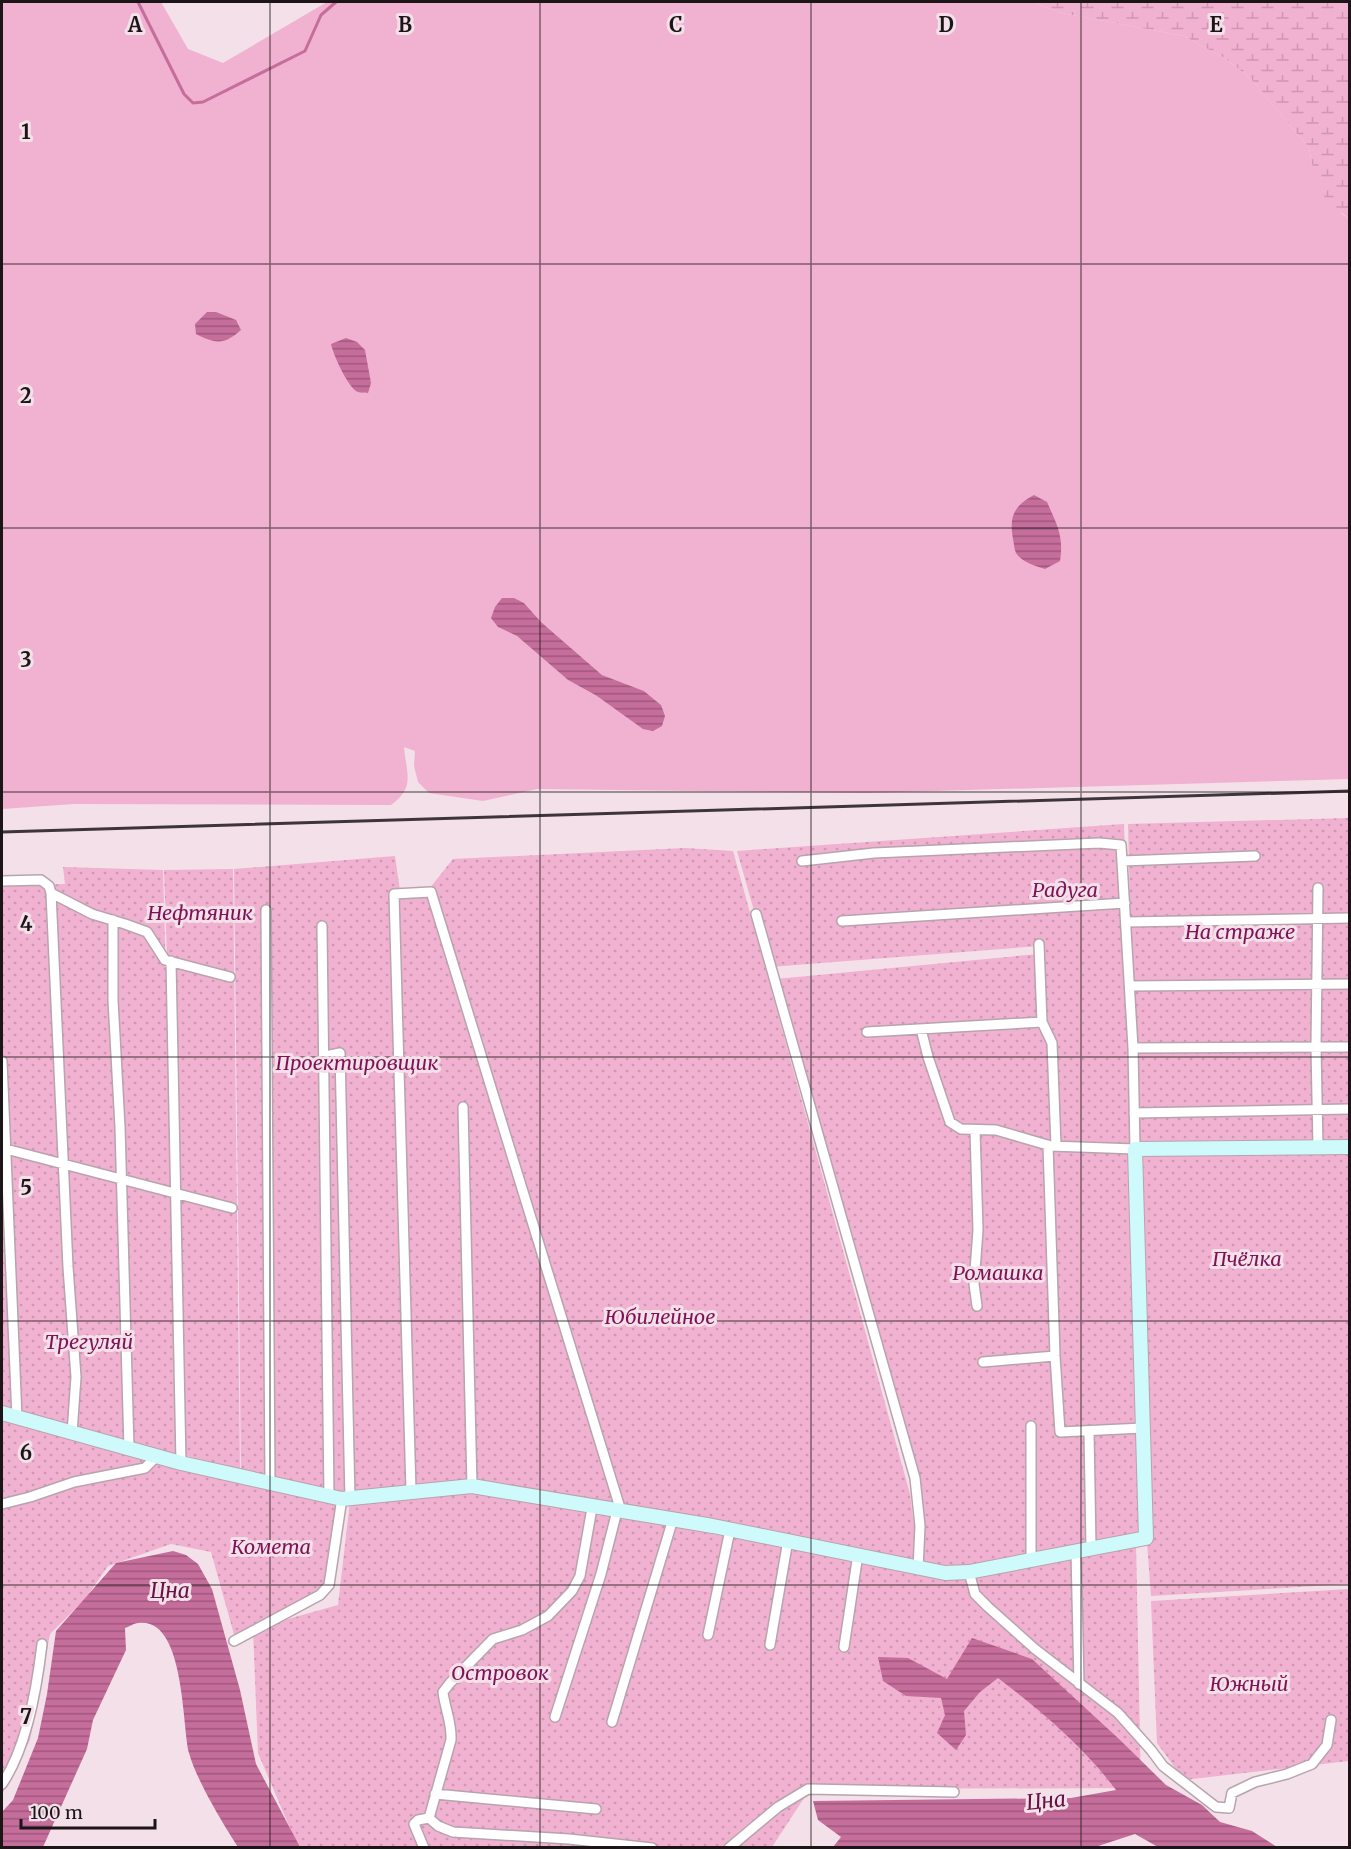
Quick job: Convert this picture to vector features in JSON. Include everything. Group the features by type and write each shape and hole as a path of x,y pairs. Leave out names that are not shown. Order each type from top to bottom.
{"street":[{"path":"2,1413 181,1463 340,1498 472,1486 788,1540 945,1573 969,1572 1146,1538 1133,1048 1122,845 1099,843 874,853 801,861"},
{"path":"1122,861 1255,856"},
{"path":"2,881 41,880 50,886 51,893 75,1377 72,1433"},
{"path":"1318,888 1316,919 1318,1148"},
{"path":"411,1491 394,894 431,892 619,1511 555,1717"},
{"path":"51,893 92,914 147,933 165,960 230,977"},
{"path":"842,921 1125,903"},
{"path":"266,910 270,1482"},
{"path":"756,914 915,1478 920,1527 918,1569"},
{"path":"1126,922 1350,918"},
{"path":"113,920 113,1000 129,1449"},
{"path":"322,926 340,1498"},
{"path":"1039,944 1042,1022 1052,1043 1055,1356 1060,1432 1143,1428"},
{"path":"171,962 181,1463"},
{"path":"1130,986 1350,984"},
{"path":"867,1032 1042,1022"},
{"path":"921,1029 950,1122 961,1129 996,1130 1052,1146 1134,1149 1350,1147"},
{"path":"1133,1048 1350,1047"},
{"path":"234,1641 320,1595 329,1585 340,1498 340,1053 325,1056"},
{"path":"2,1061 3,1148 17,1418"},
{"path":"463,1107 472,1486"},
{"path":"1134,1113 1350,1109"},
{"path":"975,1130 978,1230 974,1284 977,1306"},
{"path":"3,1148 232,1208"},
{"path":"983,1362 1055,1356"},
{"path":"1030,1560 1031,1426"},
{"path":"1089,1431 1090,1548"},
{"path":"2,1504 74,1482 145,1468 157,1456"},
{"path":"429,1818 451,1740 452,1728 443,1692 493,1639 522,1630 548,1616 572,1591 580,1576 592,1508"},
{"path":"612,1722 673,1519"},
{"path":"708,1635 730,1530"},
{"path":"770,1645 788,1540"},
{"path":"1076,1551 1079,1684"},
{"path":"844,1647 858,1554"},
{"path":"969,1572 975,1594 988,1607 1035,1649 1118,1713 1163,1766 1216,1807 1229,1809 1232,1793 1255,1782 1287,1774 1312,1764 1327,1745 1331,1720"},
{"path":"2,1784 20,1749 39,1672 42,1644"},
{"path":"729,1848 778,1807 808,1789 954,1792"},
{"path":"435,1794 596,1809"},
{"path":"424,1848 414,1824 418,1820 429,1818"},
{"path":"429,1818 438,1826 453,1832 569,1839 652,1848"}],"green space":[{"path":"2,2 161,2 188,49 223,63 327,2 1032,2 1062,13 1184,36 1226,59 1251,79 1309,148 1317,178 1342,214 1349,219 1349,779 866,793 537,789 483,801 429,793 418,782 414,766 415,751 404,747 407,786 391,805 74,804 2,809","holes":["524,603 541,622 602,675 644,691 661,705 597,696 568,680 517,636 498,627"]},
{"path":"1032,2 1349,2 1349,219 1321,193 1309,148 1251,79 1226,59 1184,36 1062,13"},
{"name":"На страже","path":"1349,818 1349,1142 1136,1145 1128,824"},
{"name":"Ромашка","path":"1124,824 1132,1145 1146,1535 963,1568 920,1563 916,1493 776,979 1038,954 1057,1148 1061,1142 1040,946 770,967 737,851"},
{"name":"Юбилейное","path":"685,848 733,851 910,1494 915,1534 914,1563 469,1483 359,1495 241,1471 234,869 395,856 401,898 425,894 453,859"},
{"name":"Трегуляй","path":"63,867 163,870 179,1457 2,1409 2,886 65,884"},
{"name":"Нефтяник","path":"233,869 240,1470 184,1455 164,870"},
{"name":"Пчёлка","path":"1349,1151 1349,1584 1151,1596 1147,1542 1143,1154"},
{"path":"2,1415 145,1456 145,1467 2,1501"},
{"name":"Островок","path":"162,1461 339,1501 324,1591 256,1628 338,1605 350,1501 478,1492 597,1512 954,1580 1136,1544 1141,1788 810,1789 772,1847 298,1847 258,1753 253,1629 235,1638 211,1552 171,1544 108,1566 85,1599 50,1634 30,1740 2,1794 2,1508 112,1476 147,1470"},
{"name":"Южный","path":"1349,1589 1349,1761 1184,1780 1157,1743 1151,1601"}],"water":[{"path":"207,312 216,312 236,320 241,330 230,338 220,341 209,340 196,334 195,324"},
{"path":"346,338 357,342 365,350 371,383 368,393 354,389 335,355 331,344"},
{"path":"1034,495 1047,502 1060,537 1060,561 1045,569 1022,559 1015,551 1013,539 1014,512"},
{"path":"502,598 514,598 524,603 541,622 602,675 644,691 661,705 665,716 662,726 653,731 643,729 597,696 568,680 517,636 498,627 491,618"},
{"name":"Цна","path":"173,1551 186,1555 198,1564 212,1589 240,1690 256,1764 300,1847 238,1847 210,1801 192,1764 178,1675 173,1654 165,1636 153,1625 138,1623 125,1628 126,1650 93,1720 87,1749 43,1847 2,1847 2,1812 13,1800 38,1738 56,1631 116,1563"},
{"path":"972,1638 1032,1659 1166,1785 1202,1805 1220,1822 1252,1831 1277,1847 1158,1847 1135,1834 1092,1848 833,1847 841,1837 818,1820 813,1801 1071,1798 1116,1790 1104,1774 1061,1730 998,1678 980,1692 964,1711 966,1735 956,1750 937,1733 945,1715 941,1698 906,1696 883,1681 878,1657 908,1658 947,1679"}],"waterway":[{"path":"138,2 184,94 193,103 203,102 305,51 321,15 336,2"}],"railway":[{"path":"2,832 1350,791"}],"park label":[{"name":"Радуга","path":"1065,890"},
{"name":"Проектировщик","path":"357,1063"},
{"name":"Комета","path":"271,1547"}]}
